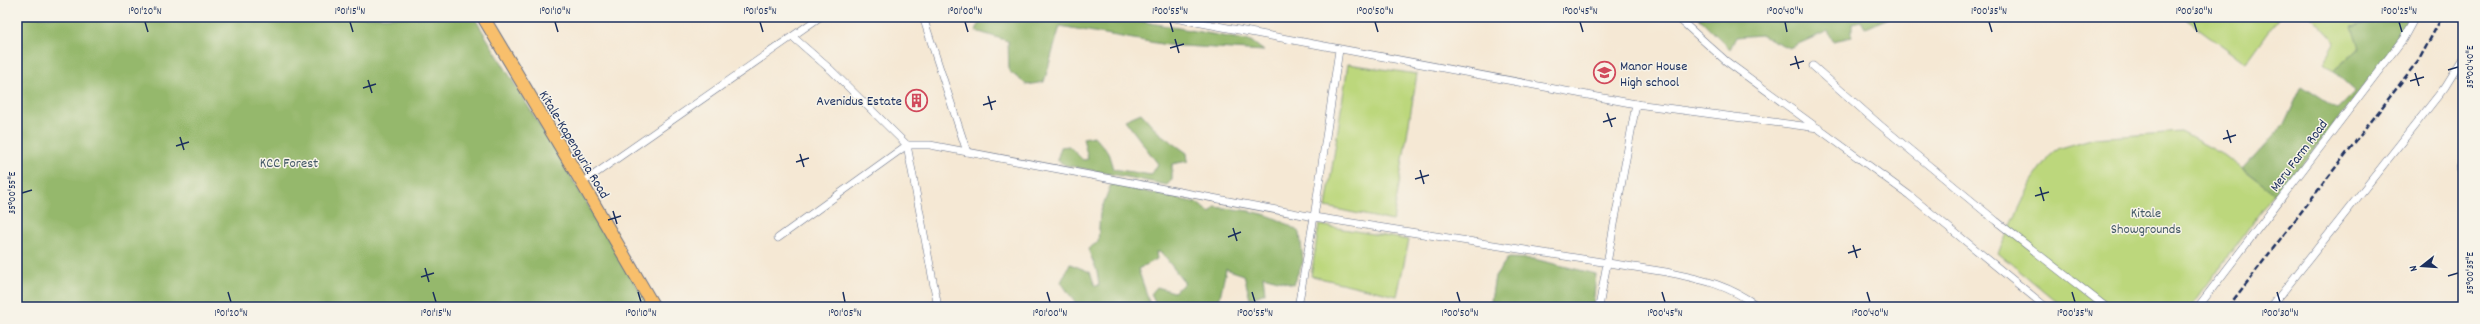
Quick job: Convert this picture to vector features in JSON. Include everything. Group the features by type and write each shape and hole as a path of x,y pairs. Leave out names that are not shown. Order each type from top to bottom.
{"highway":[{"name":"Kitale-Kapenguria Road","path":"482,17 582,183 654,307"}],"street":[{"path":"582,183 820,17"},
{"path":"923,17 966,152"},
{"path":"1169,17 1339,50 1636,104 1820,128"},
{"path":"1677,17 1726,61 1820,128 1916,200 2046,307"},
{"name":"Meru Farm Road","path":"2198,307 2403,39 2415,17"},
{"path":"793,36 831,70 907,145 938,307"},
{"path":"1298,307 1314,217 1339,50"},
{"path":"2271,307 2445,87 2463,58"},
{"path":"1813,66 1880,125 1996,221 2106,307"},
{"path":"1599,307 1636,104"},
{"path":"778,238 907,145 930,145 1314,217 1607,263 1702,280 1737,291 1759,307"},
{"path":"2463,160 2460,168 2463,173"}],"green space":[{"name":"KCC Forest","path":"17,17 474,17 650,307 17,307"},
{"path":"981,17 1117,17 1251,41 1264,51 1167,45 1060,26 1044,82 1027,85 1009,71 1008,41 976,31"},
{"path":"1698,17 1891,17 1865,28 1861,21 1852,23 1852,37 1833,41 1828,31 1789,48 1761,35 1736,37 1730,49"},
{"path":"2183,17 2279,17 2246,63"},
{"path":"2311,17 2375,17 2378,20 2359,49 2333,71 2323,63 2335,42"},
{"path":"2375,17 2410,17 2379,67 2281,192 2274,193 2243,169 2284,125 2302,86 2337,109 2355,91 2333,71 2359,49 2352,27 2378,20"},
{"path":"1348,64 1417,74 1393,221 1326,207"},
{"path":"1141,113 1159,133 1187,153 1188,161 1172,164 1172,179 1167,185 1065,165 1057,160 1061,147 1069,146 1083,160 1088,159 1083,138 1094,136 1108,152 1113,169 1151,175 1158,164 1125,120"},
{"name":"Kitale Showgrounds","path":"2181,132 2224,155 2274,193 2191,307 2063,307 1998,253 2032,181 2054,150 2094,138"},
{"path":"1111,184 1197,203 1210,213 1215,207 1260,213 1279,220 1300,233 1303,262 1293,284 1263,276 1265,293 1250,299 1244,275 1226,269 1219,301 1207,307 1186,307 1184,299 1174,307 1157,307 1151,294 1157,287 1174,292 1185,283 1161,252 1156,252 1157,259 1138,269 1151,307 1078,307 1061,282 1070,264 1090,272 1095,286 1099,285 1097,271 1088,249 1098,242 1100,213"},
{"path":"1319,225 1409,240 1397,296 1311,276"},
{"path":"1508,258 1534,259 1596,274 1593,307 1490,307 1495,276"}],"railway":[{"path":"2228,307 2420,58 2442,17"}],"place":[{"name":"Manor House High school","path":"1604,73"},
{"name":"Avenidus Estate","path":"917,100"}]}
